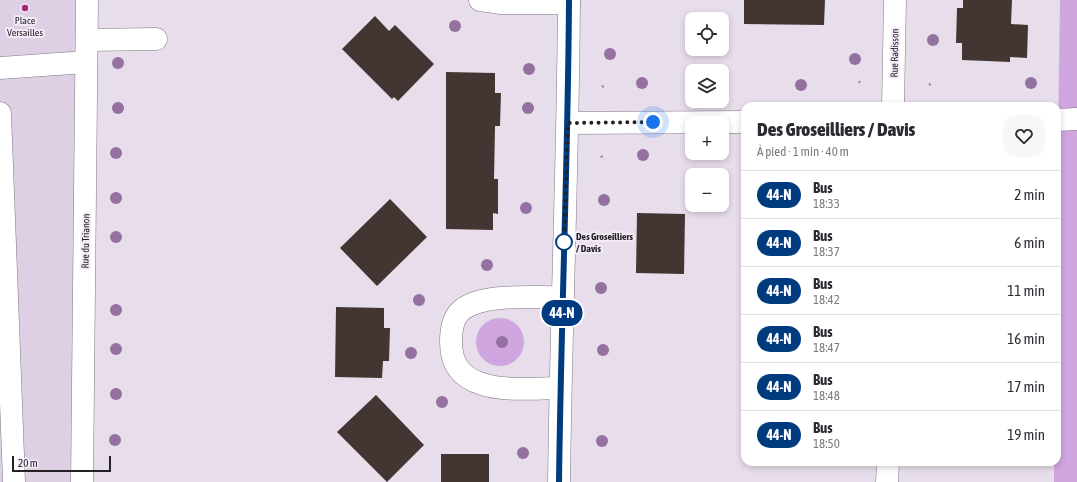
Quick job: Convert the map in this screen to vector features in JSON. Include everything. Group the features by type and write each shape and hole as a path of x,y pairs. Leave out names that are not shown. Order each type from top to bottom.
{"street":[{"name":"Rue du Trianon","path":"82,482 87,0"},
{"path":"480,0 501,3 569,2 568,123 562,297 559,482"},
{"name":"Rue Radisson","path":"893,102 895,0"},
{"path":"87,40 156,40"},
{"path":"0,68 86,62"},
{"path":"0,113 14,482"},
{"path":"568,123 741,122"},
{"path":"560,388 503,388 480,385 464,375 454,361 451,343 453,323 462,309 480,302 501,298 562,297"},
{"path":"887,482 888,466"}],"path":[{"path":"601,156 604,159"}],"shaded area":[{"name":"Place Versailles","path":"0,0 82,0 72,482 0,482"},
{"path":"1060,0 1077,0 1077,482 1054,482 1054,466 1061,466 1061,102 1059,102"},
{"path":"495,318 505,318 514,322 520,328 523,333 523,351 514,362 505,366 495,366 486,362 480,356 476,347 476,337 480,328 486,322"}],"building":[{"path":"744,0 825,0 824,25 744,24"},
{"path":"963,0 1012,0 1011,24 1028,25 1027,58 1010,57 1010,62 962,60 962,43 956,43 957,8 963,8"},
{"path":"375,16 389,31 395,25 434,64 398,101 394,97 392,99 342,49"},
{"path":"446,72 495,73 495,93 501,93 500,126 495,126 494,179 498,179 498,214 493,213 493,230 446,229"},
{"path":"390,199 427,237 377,286 340,248"},
{"path":"637,213 685,214 684,274 636,273"},
{"path":"336,307 384,308 384,328 390,328 389,361 383,361 382,378 335,377"},
{"path":"376,395 424,445 387,482 337,432"},
{"path":"441,454 489,454 489,482 441,482"}],"bus line":[{"name":"44-N","path":"559,482 561,328 568,123 569,0"}],"place":[{"name":"Place Versailles","path":"25,8"},
{"name":"Des Groseilliers / Davis","path":"564,242"}],"route":[{"path":"564,242 564,250 568,123 653,122"}]}
